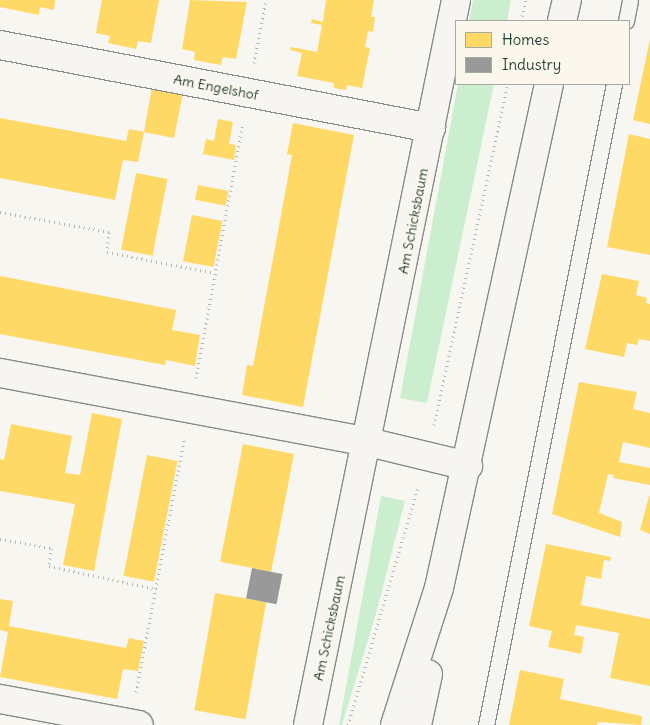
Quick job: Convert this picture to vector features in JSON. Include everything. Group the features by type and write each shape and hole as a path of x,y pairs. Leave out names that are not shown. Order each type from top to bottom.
{"street":[{"name":"Am Schicksbaum","path":"308,725 368,442 456,0"},
{"path":"562,20 567,0"},
{"name":"Am Engelshof","path":"0,45 431,128"},
{"path":"395,725 439,588 468,466 549,85"},
{"path":"0,374 368,442 468,466"},
{"path":"417,725 428,678 439,588"},
{"path":"0,699 134,724"}],"lane":[{"path":"626,20 630,0"},
{"path":"486,725 614,85"}],"path":[{"path":"134,724 156,588 266,0"},
{"path":"521,20 526,0"},
{"path":"348,725 427,456 508,85"},
{"path":"0,212 110,232 107,252 215,273"},
{"path":"0,539 51,548 49,566 156,588"}],"green space":[{"path":"473,0 511,0 507,20 469,20"},
{"path":"458,85 494,85 427,403 400,398"},
{"path":"381,496 405,501 376,614 342,725 339,725"}],"building: Homes":[{"path":"0,0 55,0 54,10 40,7 39,15 0,7"},
{"path":"102,0 159,0 151,43 138,41 136,49 108,43 110,36 96,33"},
{"path":"190,0 247,2 236,59 223,57 221,65 194,60 195,52 182,49"},
{"path":"326,0 374,0 371,17 375,17 373,32 368,31 365,47 370,48 362,88 347,85 346,90 334,88 334,83 297,76 302,53 290,50 291,47 317,52 322,25 311,23 312,19 323,22"},
{"path":"650,39 650,124 633,120"},
{"path":"152,87 183,93 174,138 144,132"},
{"path":"0,118 126,141 129,129 144,132 138,162 123,160 115,200 0,178"},
{"path":"218,119 233,122 229,144 236,145 234,160 203,154 206,139 214,141"},
{"path":"293,123 354,135 303,407 242,395 247,365 253,366 292,155 287,154"},
{"path":"629,134 650,139 650,255 607,247"},
{"path":"136,173 167,179 153,256 121,250"},
{"path":"198,185 228,191 226,206 195,200"},
{"path":"192,215 222,221 213,267 183,261"},
{"path":"602,274 639,281 636,295 647,298 646,303 650,304 650,341 639,339 637,345 627,343 624,357 585,349"},
{"path":"0,276 176,310 172,330 200,335 195,366 166,360 165,365 0,334"},
{"path":"579,382 637,392 633,409 650,413 650,448 623,442 619,462 650,468 650,485 613,478 614,475 608,474 599,513 622,522 620,537 552,514"},
{"path":"92,413 122,419 94,571 63,565 75,504 0,491 0,459 4,460 11,424 72,436 65,473 80,475"},
{"path":"243,444 294,454 271,572 220,562"},
{"path":"147,455 177,461 154,582 124,576"},
{"path":"650,496 650,534 640,530"},
{"path":"546,544 611,557 610,561 604,560 601,579 586,576 581,605 650,619 650,686 610,678 619,633 576,625 574,635 584,637 581,654 548,647 552,631 529,626"},
{"path":"215,593 266,602 246,719 194,710"},
{"path":"0,599 13,601 9,626 126,648 129,638 144,641 138,671 123,669 117,699 0,677 8,632 0,630"},
{"path":"520,670 564,679 560,699 642,716 641,725 598,722 597,725 509,725"}],"building: Industry":[{"path":"252,568 282,574 277,604 246,598"}]}
